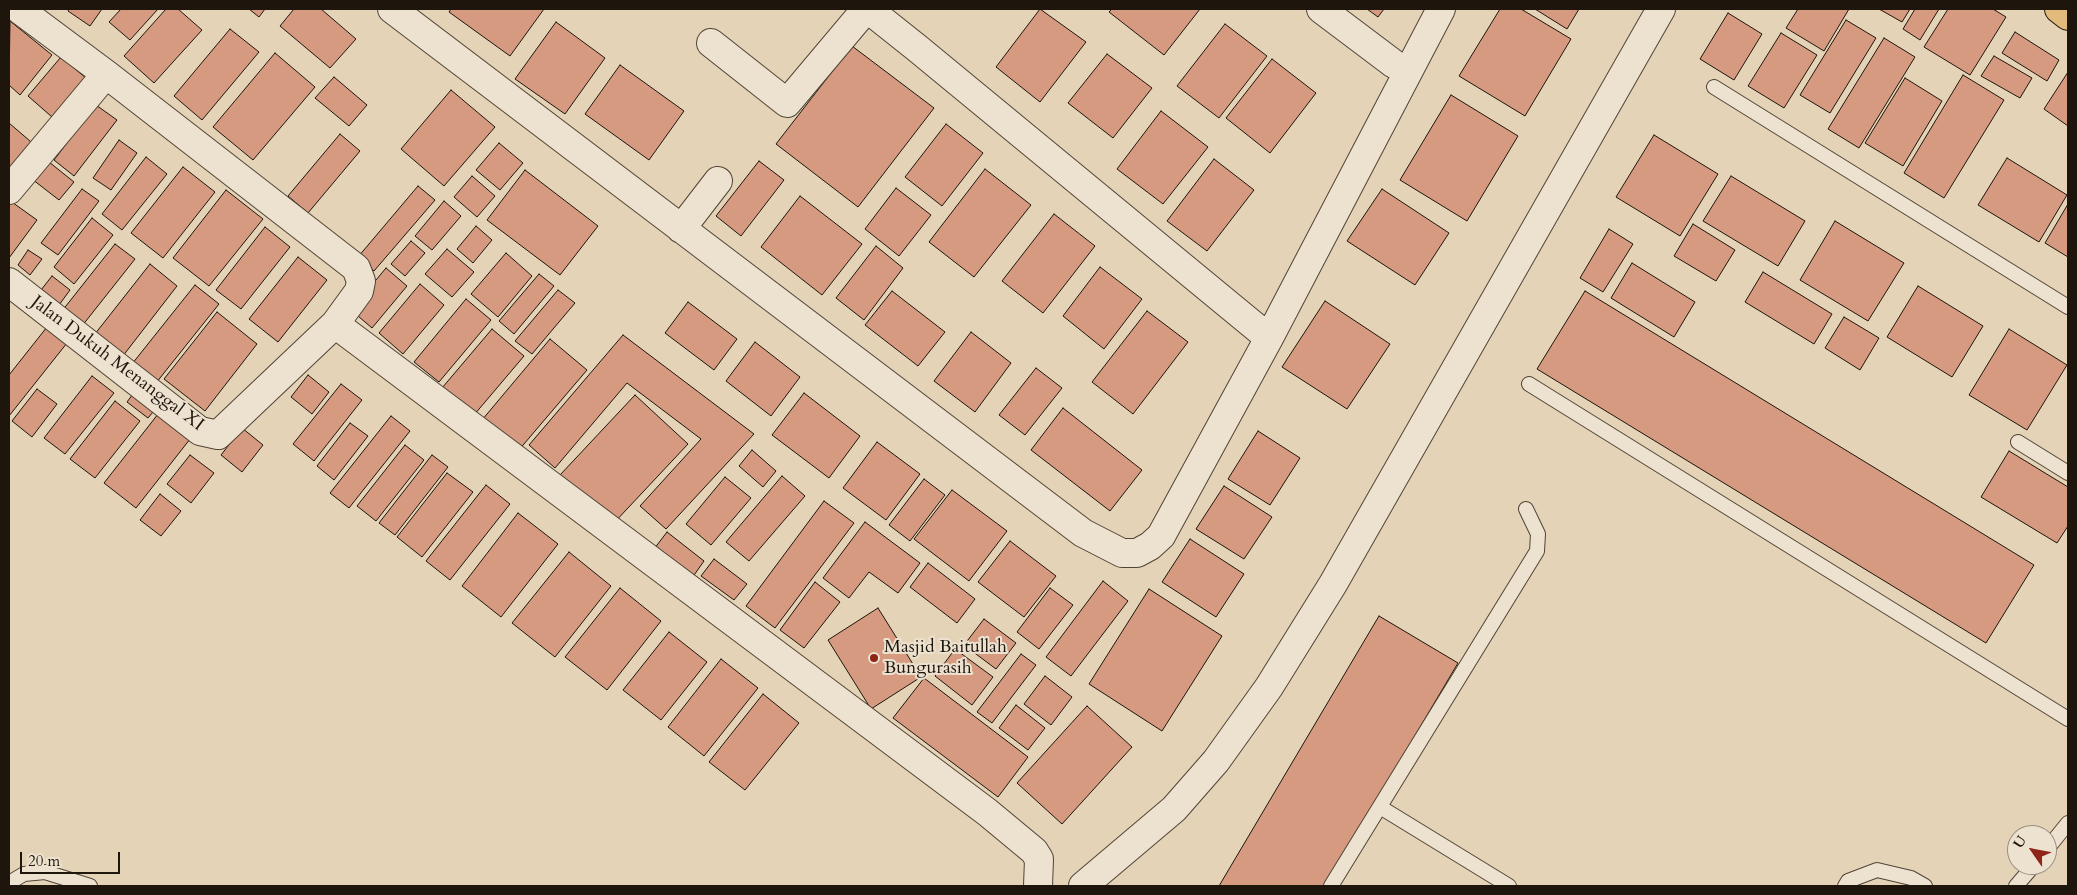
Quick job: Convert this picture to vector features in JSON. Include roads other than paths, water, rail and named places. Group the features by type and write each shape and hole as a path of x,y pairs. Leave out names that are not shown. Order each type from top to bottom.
{"highway":[{"path":"2059,9 2068,16"}],"street":[{"path":"392,9 1083,533 1122,553 1137,553 1150,546 1161,536 1270,338 1441,9"},
{"path":"711,43 787,103 867,9 925,54 1270,338"},
{"path":"1321,9 1394,64"},
{"path":"1083,886 1174,809 1216,761 1269,687 1338,576 1661,9"},
{"path":"20,10 106,74 356,268 361,282 359,291 335,324 988,812 1034,851 1039,859 1038,886"},
{"path":"9,190 106,74"},
{"path":"681,229 718,181"},
{"name":"Jalan Dukuh Menanggal XI","path":"9,282 200,430 209,434 218,435 225,429 335,324"}],"lane":[{"path":"1714,87 2068,307"},
{"path":"1529,384 2068,719"},
{"path":"2018,442 2068,473"},
{"path":"1331,886 1537,550 1538,534 1526,508"},
{"path":"1380,807 1509,886"},
{"path":"2057,837 2068,823"},
{"path":"1845,886 1848,881 1877,870 1911,878 1924,886"},
{"path":"9,883 24,874 45,872 90,886"},
{"path":"2016,886 2025,875"}],"place":[{"name":"Masjid Baitullah Bungurasih","path":"874,658"}]}
